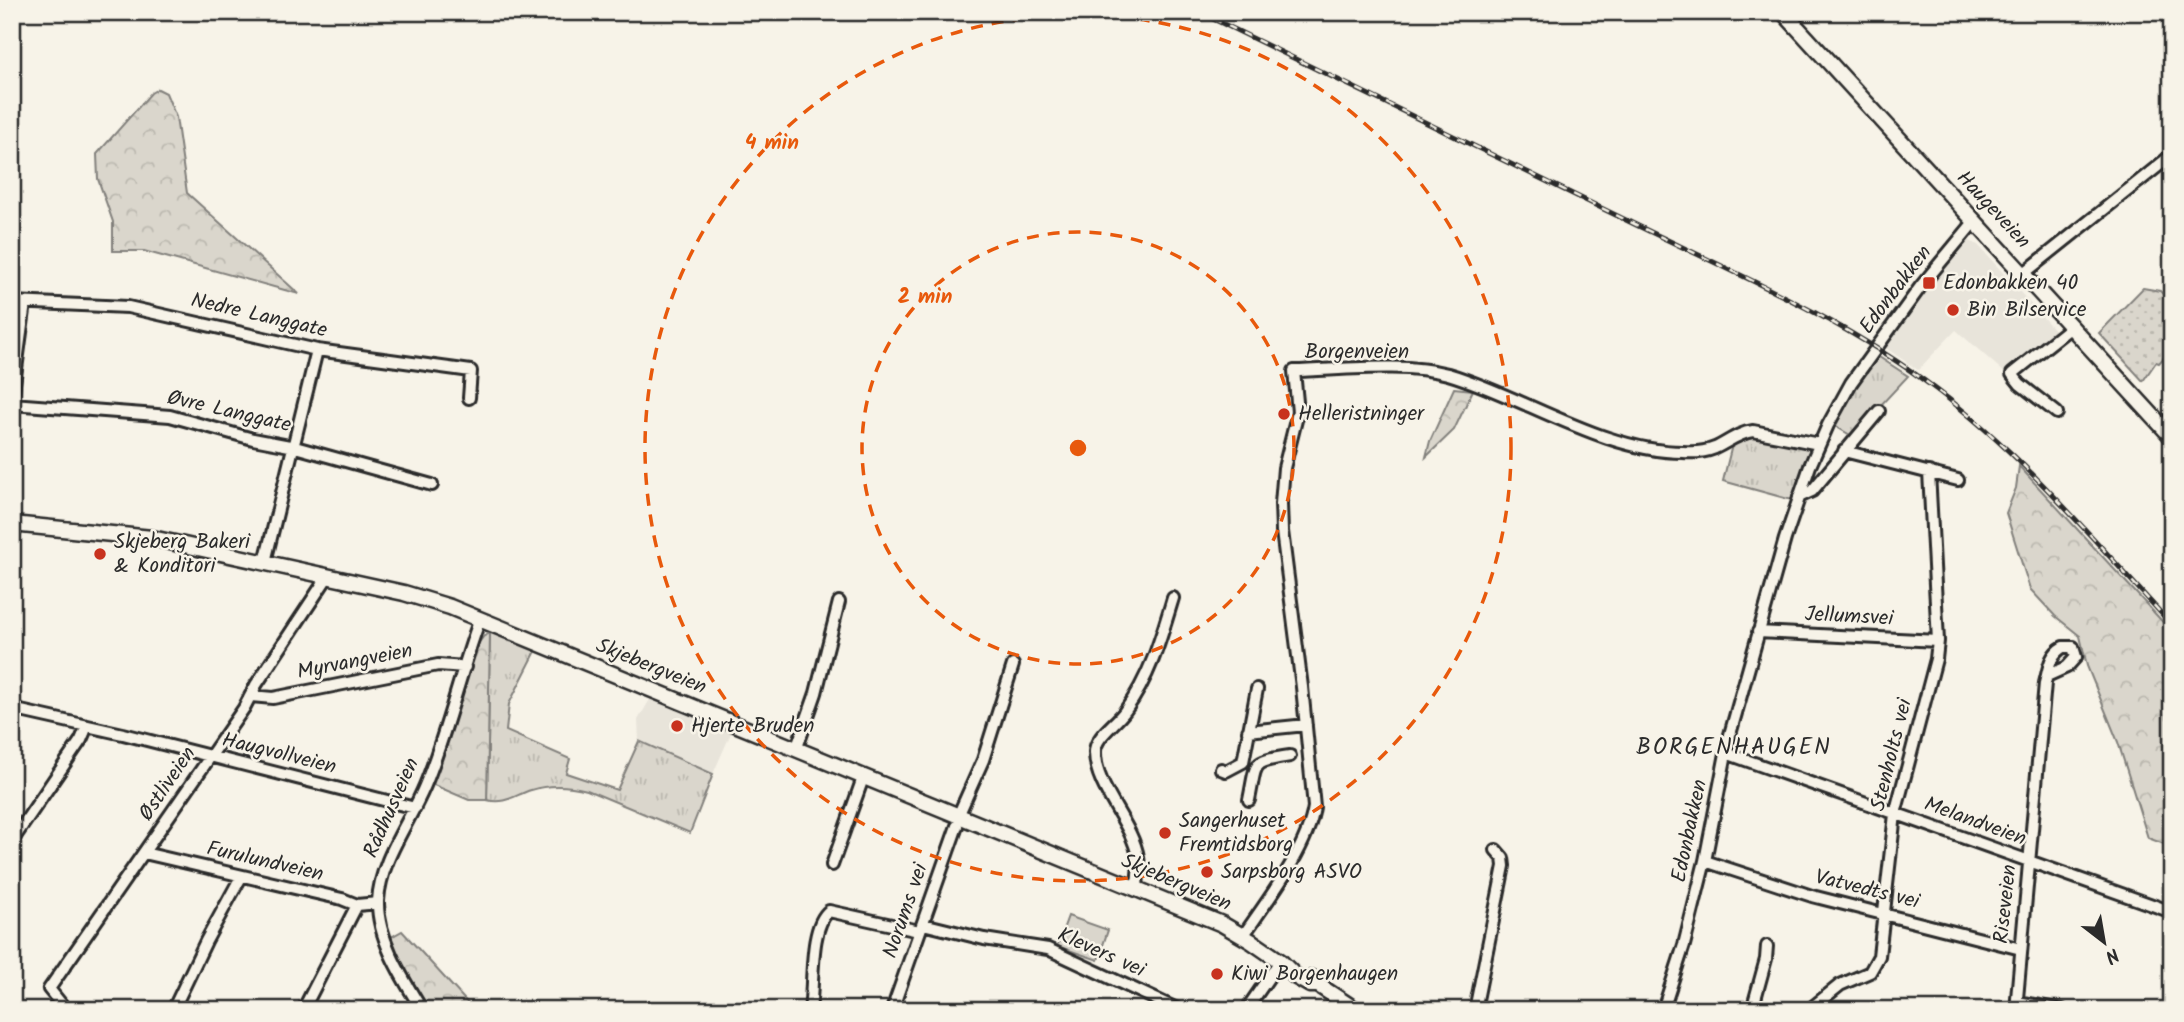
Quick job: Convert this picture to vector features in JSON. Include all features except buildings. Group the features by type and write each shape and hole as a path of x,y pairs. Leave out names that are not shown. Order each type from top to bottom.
{"main road":[{"name":"Haugeveien","path":"1783,12 2172,437"},
{"name":"Skjebergveien","path":"12,524 152,538 404,593 480,619 863,778 958,821 1222,924 1281,962 1301,970 1318,985 1356,1010"}],"street":[{"path":"2023,274 2172,155"},
{"name":"Edonbakken","path":"1663,1010 1684,945 1705,861 1726,753 1758,632 1799,497 1819,444 1839,403 1889,328 1974,222"},
{"name":"Nedre Langgate","path":"12,302 128,307 317,350 471,371 469,398"},
{"path":"12,401 25,303"},
{"path":"2057,413 2021,384 2012,373 2071,327"},
{"path":"265,562 317,350"},
{"name":"Borgenveien","path":"1244,936 1284,875 1313,816 1314,807 1281,517 1284,468 1298,412 1294,371 1390,369 1446,374 1621,442 1669,451 1702,452 1742,433 1753,431 1819,444"},
{"name":"Øvre Langgate","path":"12,401 170,416 432,485"},
{"path":"1799,497 1812,491 1879,411"},
{"path":"1844,451 1958,480"},
{"name":"Stenholts vei","path":"1809,1010 1832,991 1866,975 1874,968 1879,956 1895,814 1936,659 1938,641 1929,472"},
{"name":"Østliveien","path":"66,1010 49,989 251,696 328,576"},
{"path":"1137,889 1138,858 1128,830 1099,774 1094,756 1095,745 1124,713 1146,676 1173,598"},
{"path":"796,750 816,693 839,602"},
{"name":"Rådhusveien","path":"422,1010 403,978 386,940 378,903 384,872 415,808 443,740 480,619"},
{"name":"Jellumsvei","path":"1758,632 1938,641"},
{"name":"Myrvangveien","path":"251,696 273,698 439,665 465,667"},
{"name":"Norums vei","path":"892,1010 958,821 983,760 1013,665"},
{"name":"Riseveien","path":"2017,1006 2047,677"},
{"path":"1221,769 1226,771 1243,762 1257,689"},
{"name":"Haugvollveien","path":"12,709 415,808"},
{"path":"1248,731 1306,725"},
{"path":"12,841 81,740 87,726"},
{"name":"Melandveien","path":"1726,753 2172,912"},
{"path":"1249,800 1257,765 1262,760 1290,756"},
{"path":"832,865 863,778"},
{"path":"1475,1010 1504,866 1503,858 1496,850"},
{"name":"Furulundveien","path":"144,853 342,899 357,905 378,903"},
{"name":"Vatvedts vei","path":"1705,861 1775,886 2021,949"},
{"path":"173,1010 241,877"},
{"path":"303,1010 357,905"},
{"name":"Klevers vei","path":"810,1010 817,931 822,916 829,911 1048,949 1180,1010"},
{"path":"1752,1010 1764,967 1766,946"},
{"path":"1246,1010 1281,962"},
{"path":"2017,1006 2062,1010"}],"shaded area":[{"path":"1966,239 1978,245 2056,332 2005,373 1956,330 1918,370 1883,346 1932,279"},
{"path":"652,696 719,725 731,733 713,774 639,741 638,720"}],"green space":[{"path":"158,89 166,93 176,117 187,193 299,294 144,251 113,251 113,222 98,179 97,154 151,93"},
{"path":"2143,288 2160,291 2172,303 2172,345 2143,381 2099,333"},
{"path":"1876,355 1908,376 1852,436 1833,425"},
{"path":"1454,388 1473,390 1454,430 1426,457 1430,441"},
{"path":"1742,433 1813,443 1792,500 1723,481 1734,437"},
{"path":"2019,466 2172,632 2172,847 2148,838 2118,742 2087,666 2080,636 2055,616 2030,589 2006,513 2016,488"},
{"path":"490,633 497,633 537,649 509,704 506,731 570,759 566,773 617,790 639,741 713,774 690,833 587,790 573,787 545,787 504,800 487,800"},
{"path":"490,633 487,800 469,800 429,783 473,638 480,641"},
{"path":"1068,916 1108,930 1098,960 1057,946"},
{"path":"402,931 474,1010 422,1010 386,940"}],"railway":[{"path":"1199,12 1788,298 1865,341 1937,390 2001,444 2060,502 2172,625"}],"place":[{"name":"Edonbakken 40","path":"1929,283"},
{"name":"Bin Bilservice","path":"1953,310"},
{"name":"Helleristninger","path":"1284,414"},
{"name":"Skjeberg Bakeri & Konditori","path":"100,554"},
{"name":"Hjerte Bruden","path":"677,726"},
{"name":"Sangerhuset Fremtidsborg","path":"1165,833"},
{"name":"Sarpsborg ASVO","path":"1207,872"},
{"name":"Kiwi Borgenhaugen","path":"1217,974"}],"district":[{"name":"BORGENHAUGEN","path":"1734,748"}]}
